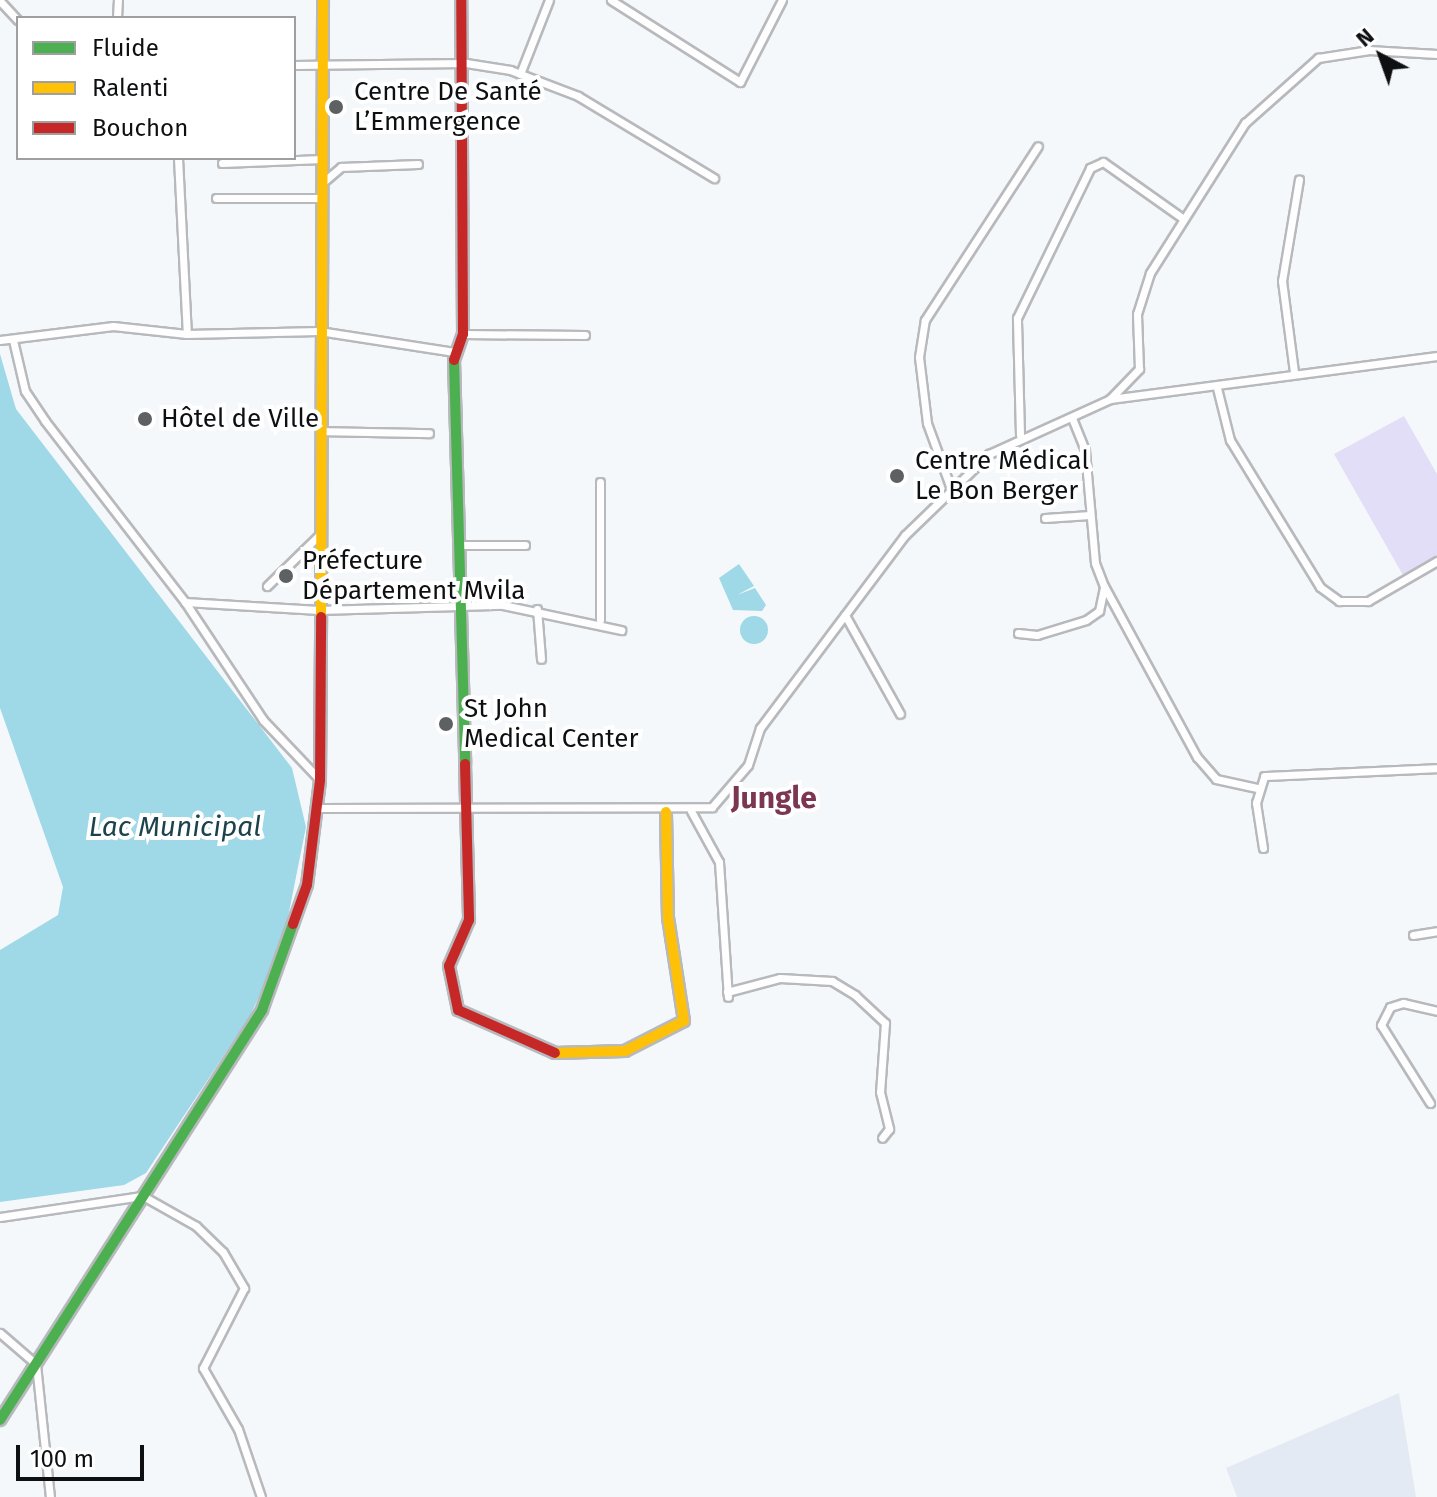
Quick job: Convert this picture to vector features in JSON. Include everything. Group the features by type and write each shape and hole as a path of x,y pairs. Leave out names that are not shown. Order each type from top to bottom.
{"street":[{"path":"0,1420 276,986 307,885 319,808 320,780 319,331 323,0"},
{"path":"461,0 466,63 458,223 463,334 454,352 463,810 469,920 449,966 458,1010 558,1055 625,1051 684,1021 668,918 666,812"},
{"path":"520,74 549,0"},
{"path":"611,0 740,82 782,0"},
{"path":"0,1 16,18"},
{"path":"319,808 666,812 712,807 748,765 760,728 845,615 950,486 1020,435 1072,418 1110,399 1137,376 1142,293 1181,217 1245,123 1304,67 1369,50 1437,54"},
{"path":"296,65 466,63 520,74 578,96 714,178"},
{"path":"950,486 927,423 919,357 925,320 1038,146"},
{"path":"222,163 322,159"},
{"path":"178,160 187,334"},
{"path":"1020,435 1017,318 1090,168 1103,162 1181,217"},
{"path":"320,184 341,167 418,164"},
{"path":"1294,372 1282,281 1299,179"},
{"path":"216,198 321,198"},
{"path":"0,340 113,326 187,334 319,331 454,352"},
{"path":"463,334 585,335"},
{"path":"13,340 25,391 185,602 263,720 320,780"},
{"path":"1110,399 1217,388 1294,372 1437,356"},
{"path":"1217,388 1230,440 1320,587 1339,601 1368,601 1437,561"},
{"path":"1072,418 1088,466 1090,515 1104,586 1197,757 1216,779 1257,788"},
{"path":"319,431 429,433"},
{"path":"600,482 600,620"},
{"path":"1045,518 1090,515"},
{"path":"267,586 319,535"},
{"path":"460,545 525,545"},
{"path":"1018,633 1086,620 1099,611 1104,586"},
{"path":"185,602 319,610 459,606 537,609 600,620 621,630"},
{"path":"537,609 541,659"},
{"path":"845,615 900,714"},
{"path":"1263,848 1257,788 1264,776 1437,768"},
{"path":"691,811 719,862 728,994 780,978 832,981 855,995 885,1023 880,1092 889,1129 882,1138"},
{"path":"1413,935 1437,931"},
{"path":"1430,1103 1381,1025 1390,1007 1403,1003 1437,1011"},
{"path":"0,1217 143,1196 196,1226 241,1279 242,1295 203,1368 238,1429 261,1497"},
{"path":"0,1333 36,1364 50,1497"}],"shaded area":[{"path":"1404,416 1437,474 1437,559 1404,577 1334,454"},
{"path":"1399,1393 1416,1497 1237,1497 1226,1468"}],"water":[{"name":"Lac Municipal","path":"0,354 16,409 292,768 306,827 282,947 250,1016 146,1173 124,1185 0,1202 0,950 58,915 63,887 0,708"},
{"path":"739,564 754,586 737,595 755,588 766,605 762,611 733,610 719,578"},
{"path":"754,616 764,620 768,630 764,640 754,644 744,640 740,630 744,620"}],"traffic: fast":[{"path":"454,360 465,764"},
{"path":"0,1420 262,1010 293,924"}],"traffic: slow":[{"path":"321,617 323,0"},
{"path":"555,1053 625,1051 684,1021 668,918 666,812"}],"traffic: jam":[{"path":"454,360 463,334 461,0"},
{"path":"293,924 307,885 320,780 321,617"},
{"path":"465,764 469,920 449,966 458,1010 555,1053"}],"place":[{"name":"Centre De Santé L’Emmergence","path":"336,107"},
{"name":"Hôtel de Ville","path":"145,419"},
{"name":"Centre Médical Le Bon Berger","path":"897,476"},
{"name":"Préfecture Département Mvila","path":"286,576"},
{"name":"St John Medical Center","path":"446,724"}],"district":[{"name":"Jungle","path":"774,798"}]}
